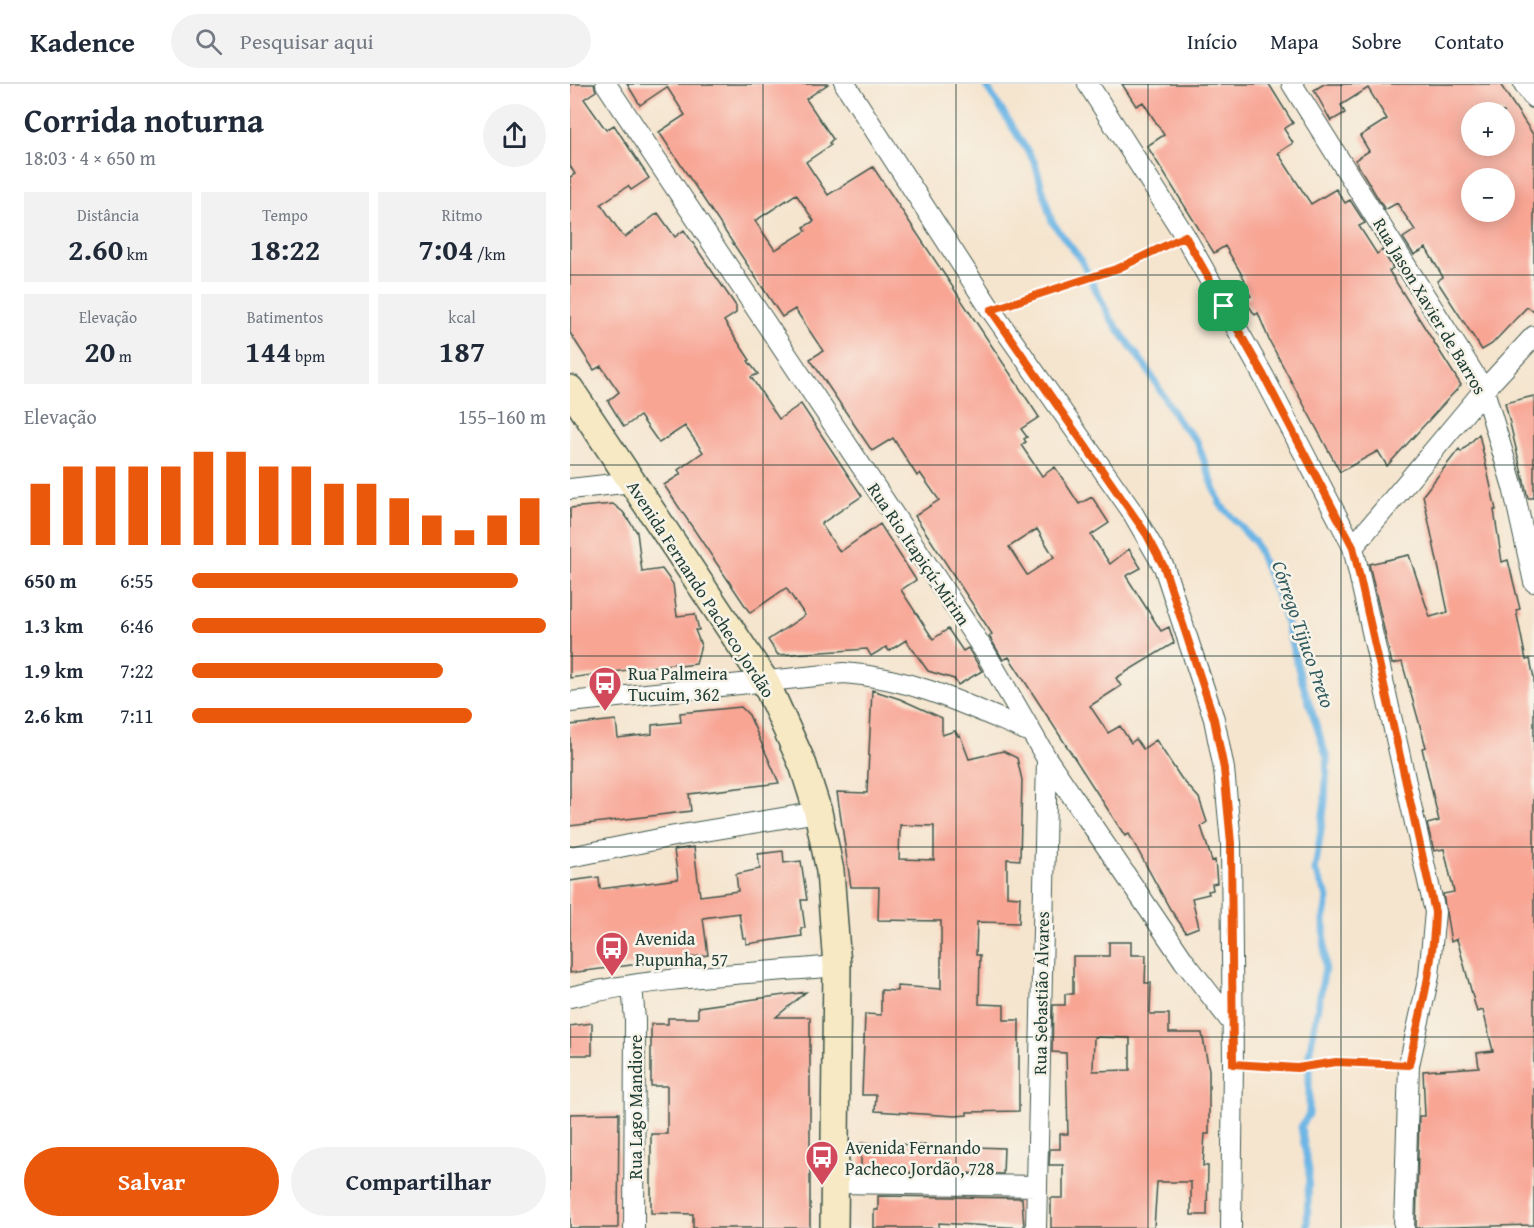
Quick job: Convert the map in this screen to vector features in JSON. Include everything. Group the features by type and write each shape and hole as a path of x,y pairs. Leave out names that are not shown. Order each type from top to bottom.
{"street":[{"name":"Rua Rio Itapiçú-Mirim","path":"606,84 940,584 984,652 1047,759 1184,961 1233,1024"},
{"path":"845,84 991,310 1131,510 1164,567 1214,719 1224,769 1231,843 1233,1024 1231,1228"},
{"path":"1088,84 1185,236 1264,376 1353,547 1435,912 1435,940 1429,976 1409,1065 1404,1228"},
{"name":"Rua Jason Xavier de Barros","path":"1292,84 1484,390 1513,487 1534,582"},
{"path":"1524,84 1534,99"},
{"path":"1353,547 1484,390 1534,336"},
{"name":"Avenida Fernando Pacheco Jordão","path":"570,389 765,681 803,765 819,812 830,871 837,966 834,1228"},
{"path":"570,489 632,482"},
{"path":"570,702 844,673 880,676 933,690 1030,732"},
{"name":"Rua Sebastião Alvares","path":"1036,1228 1047,759"},
{"path":"570,857 669,837 819,812"},
{"path":"570,997 632,986 837,966"},
{"name":"Rua Lago Mandiore","path":"632,986 635,1020 634,1228"},
{"path":"834,1183 1036,1186"}],"path":[{"path":"991,310 1119,268 1185,236"},
{"path":"1233,1064 1297,1068 1336,1062 1409,1065"}],"building":[{"path":"570,84 594,84 596,91 584,99 606,130 614,125 649,178 631,190 628,186 601,204 622,235 625,237 658,213 675,237 684,230 736,306 736,313 724,321 758,374 751,377 779,419 801,404 862,496 821,524 840,552 880,524 916,580 901,590 933,639 948,629 963,651 968,648 982,671 958,685 954,679 928,671 906,640 889,651 886,647 871,656 867,649 778,655 768,640 805,615 786,588 750,613 664,485 681,474 678,470 703,452 685,426 659,443 640,416 624,427 608,401 619,392 601,366 594,370 570,333 570,177 575,174 570,166"},
{"path":"627,84 828,84 806,99 833,139 829,143 831,145 806,162 828,195 873,167 1039,417 1021,429 1027,437 1024,439 1026,442 1021,445 1042,476 1055,467 1079,504 1092,497 1109,523 1091,535 1110,564 1129,549 1141,568 1126,576 1161,631 1169,627 1174,643 1116,678 1121,686 1090,706 1108,733 1120,726 1131,743 1136,739 1143,749 1156,740 1181,778 1199,798 1207,822 1201,826 1212,861 1215,860 1217,883 1212,884 1213,890 1208,891 1209,894 1192,898 1199,927 1186,932 1170,909 1129,834 1125,836 1009,657 1003,660 989,636 992,634 915,516 939,500 920,473 917,476 893,438 872,451 810,359 823,351 795,309 782,317 659,132 685,115 667,87 640,105","holes":["796,194 814,221 804,227 806,231 775,250 755,221","1037,529 1054,557 1027,575 1009,547"]},
{"path":"1122,84 1269,84 1293,123 1284,129 1293,143 1278,153 1311,204 1336,189 1345,203 1350,200 1365,223 1359,226 1377,254 1382,250 1393,268 1389,271 1461,385 1387,466 1378,451 1340,472 1269,340 1258,313 1255,315 1245,300 1251,296 1242,282 1245,280 1225,246 1214,253 1147,146 1164,135 1143,102 1136,106"},
{"path":"1324,84 1500,84 1512,102 1461,102 1461,156 1515,156 1515,107 1534,136 1534,311 1527,307 1492,344 1482,350 1437,281 1443,277 1426,248 1414,255 1403,238 1415,230 1397,203 1385,210 1355,160 1369,151 1360,136 1387,119 1368,88 1341,105 1345,113 1331,121 1314,90"},
{"path":"1534,396 1534,498 1528,498 1505,403"},
{"path":"1479,434 1496,510 1494,510 1502,562 1508,560 1520,609 1516,610 1526,660 1530,659 1534,678 1534,1225 1416,1228 1419,1116 1425,1116 1423,1071 1479,1067 1477,1053 1493,1051 1483,1010 1477,1012 1457,939 1451,942 1443,894 1454,892 1444,849 1434,851 1427,824 1439,821 1422,748 1426,747 1402,662 1392,664 1369,564 1409,555 1430,617 1448,612 1423,495 1459,449 1461,452"},
{"path":"613,504 623,512 637,532 642,572 662,569 673,584 677,616 695,614 699,630 695,630 701,645 696,664 680,666 679,663 570,678 570,508"},
{"path":"872,690 900,699 942,718 942,735 955,731 958,736 960,735 969,759 1003,751 1017,758 1022,780 1020,860 1007,859 1007,896 1020,897 1019,923 977,922 976,955 980,955 979,1004 1004,1005 1004,1020 1019,1020 1019,1111 967,1112 967,1115 955,1116 875,1111 876,1095 862,1095 865,1014 881,1015 881,990 897,991 897,986 941,989 941,921 878,920 879,887 851,887 837,792 867,793","holes":["900,825 934,826 934,860 899,859"]},
{"path":"741,707 749,715 779,783 689,794 691,811 570,826 570,725 616,720 618,738 652,734 652,725 681,722 680,713"},
{"path":"694,847 700,896 738,891 736,874 760,869 758,854 783,851 784,863 801,861 807,900 801,900 805,928 801,928 802,936 746,944 739,913 703,918 708,955 570,973 570,881 599,877 600,889 678,879 674,850"},
{"path":"1109,942 1131,942 1131,955 1146,955 1145,983 1151,983 1150,1014 1169,1014 1169,1033 1202,1033 1209,1070 1209,1134 1205,1134 1203,1166 1208,1166 1207,1215 1191,1215 1191,1182 1157,1182 1154,1228 1051,1228 1051,1198 1063,1198 1063,1165 1049,1165 1050,1149 1060,1149 1060,1134 1068,1134 1066,1053 1052,1052 1053,1005 1065,1005 1065,994 1073,994 1073,956 1109,956","holes":["1094,1037 1130,1038 1130,1070 1093,1071"]},
{"path":"806,992 776,1017 810,1017 810,1228 693,1228 693,1214 651,1213 651,1134 667,1134 667,1086 651,1086 651,1024 668,1024 668,1018 698,1018 698,1007"},
{"path":"592,1023 592,1055 570,1055 570,1026"},
{"path":"619,1113 618,1228 570,1228 570,1114"},
{"path":"861,1143 1004,1148 1003,1174 861,1171"},
{"path":"878,1196 1022,1198 1024,1228 939,1223 939,1228 874,1228 874,1210 878,1210"}],"waterway":[{"name":"Córrego Tijuco Preto","path":"985,84 1035,163 1052,222 1081,260 1110,318 1148,370 1179,422 1197,441 1220,504 1255,542 1283,611 1300,675 1327,758 1325,801 1315,871 1328,898 1324,916 1325,968 1309,1055 1309,1114 1301,1127 1309,1171 1307,1228"}],"place":[{"name":"Rua Palmeira Tucuim, 362","path":"605,712"},
{"name":"Avenida Pupunha, 57","path":"612,977"},
{"name":"Avenida Fernando Pacheco Jordão, 728","path":"822,1186"}],"route":[{"path":"1185,236 1224,306 1264,376 1353,547 1435,912 1435,940 1429,976 1409,1065 1336,1062 1297,1068 1233,1064 1231,843 1224,769 1214,719 1164,567 1147,535 991,310 1119,268 1185,236"}]}
